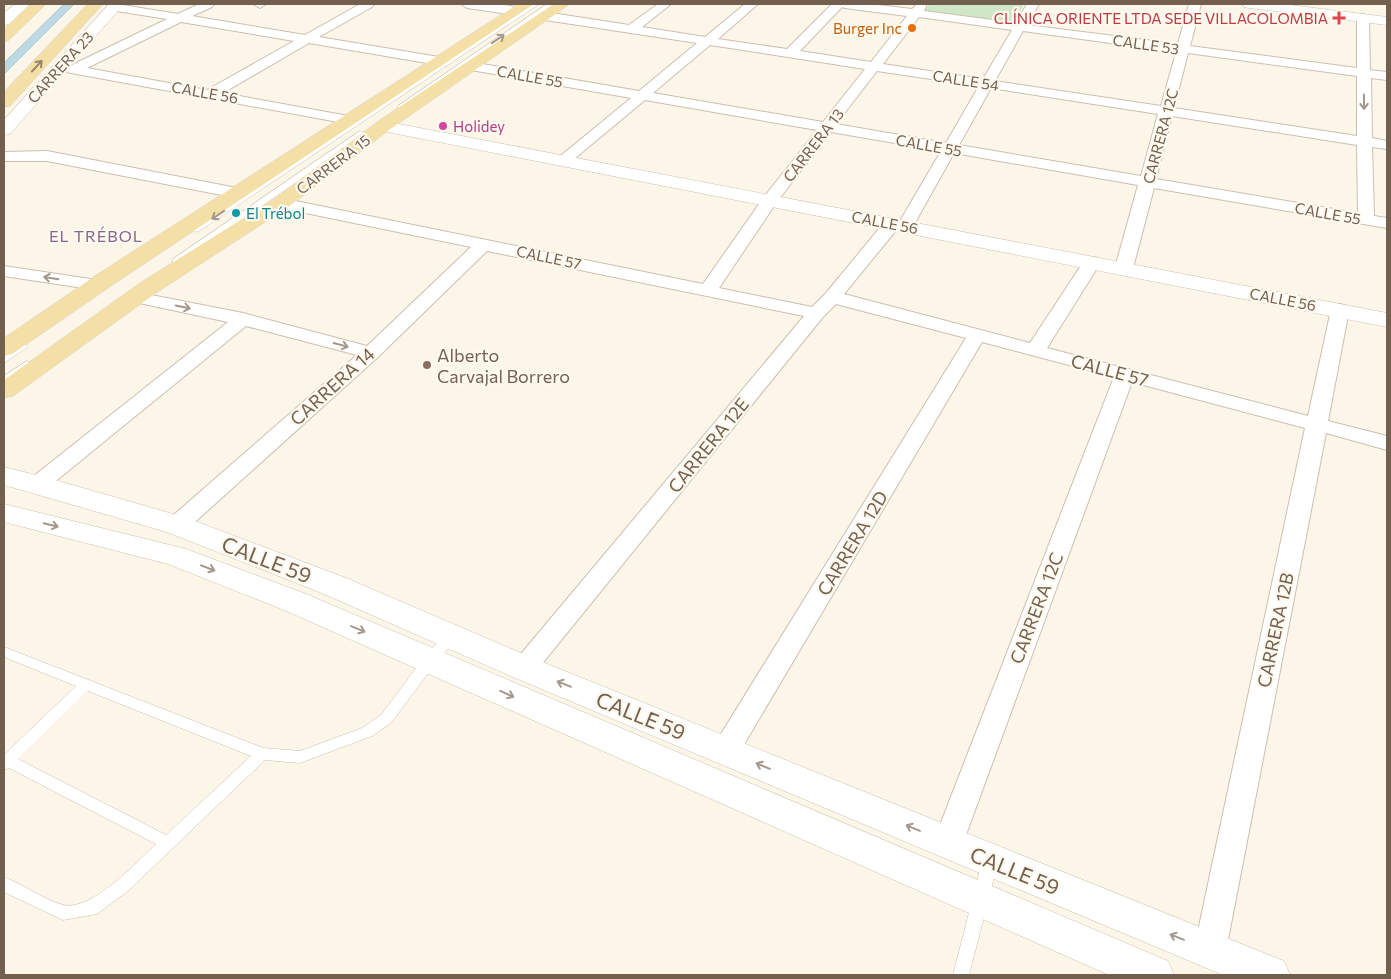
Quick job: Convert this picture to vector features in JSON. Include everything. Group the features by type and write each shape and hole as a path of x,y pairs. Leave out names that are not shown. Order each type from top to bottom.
{"main road":[{"path":"4,37 39,4"},
{"path":"4,102 96,4 112,5"},
{"name":"CARRERA 15","path":"4,391 136,297 281,203 383,126 471,66 544,8 563,4"},
{"name":"CARRERA 15","path":"4,349 97,285 521,8"}],"street":[{"path":"4,21 23,4"},
{"path":"68,68 208,4"},
{"path":"212,94 368,4"},
{"path":"467,4 521,8"},
{"path":"632,29 665,4"},
{"path":"563,162 752,4"},
{"path":"791,53 838,4"},
{"name":"CALLE 53","path":"845,4 919,8 1020,27 1387,76"},
{"name":"CARRERA 12E","path":"524,668 816,312 899,224 950,148 1033,4"},
{"name":"CARRERA 12C","path":"1124,268 1195,4"},
{"path":"1249,4 1387,13"},
{"path":"1310,4 1363,11 1387,21"},
{"path":"112,5 178,19 439,61"},
{"name":"CARRERA 23","path":"4,130 68,68 112,5"},
{"name":"CALLE 54","path":"544,8 632,29 1387,145"},
{"name":"CARRERA 13","path":"708,290 770,200 919,8"},
{"path":"1363,11 1366,220"},
{"name":"CALLE 55","path":"471,66 1387,223"},
{"name":"CALLE 56","path":"68,68 349,120"},
{"name":"CALLE 56","path":"383,126 563,162 899,224 1387,320"},
{"path":"4,157 47,156 237,193"},
{"name":"CALLE 57","path":"281,203 816,312"},
{"name":"CARRERA 14","path":"184,538 370,353 484,244"},
{"path":"1035,351 1092,262"},
{"path":"4,271 97,285"},
{"path":"136,297 243,319 370,353"},
{"name":"CALLE 57","path":"832,297 1387,443"},
{"name":"CARRERA 12B","path":"1210,950 1340,310"},
{"path":"38,484 243,319"},
{"name":"CARRERA 12D","path":"726,750 977,335"},
{"name":"CARRERA 12C","path":"948,843 1125,374"},
{"name":"CALLE 59","path":"4,476 38,484 184,538 295,602 441,648 524,668 1270,975"},
{"name":"CALLE 59","path":"4,513 184,538"},
{"name":"CALLE 59","path":"441,648 979,900 1154,975"}],"lane":[{"path":"4,360 117,281 544,8"},
{"path":"4,380 544,8"},
{"path":"4,652 262,754 300,758 366,732 386,719 441,648"},
{"path":"86,685 5,761 168,843"},
{"path":"4,884 63,913 91,909 122,886 262,754"},
{"path":"961,975 990,860"}],"green space":[{"path":"930,4 1024,4 1013,23 924,11"}],"water":[{"path":"64,4 74,4 4,74 4,63"}],"place":[{"name":"CLÍNICA ORIENTE LTDA SEDE VILLACOLOMBIA","path":"1339,18"},
{"name":"Burger Inc","path":"912,28"},
{"name":"Holidey","path":"443,126"},
{"name":"El Trébol","path":"236,213"},
{"name":"Alberto Carvajal Borrero","path":"427,365"}],"district":[{"name":"EL TRÉBOL","path":"96,235"}]}
